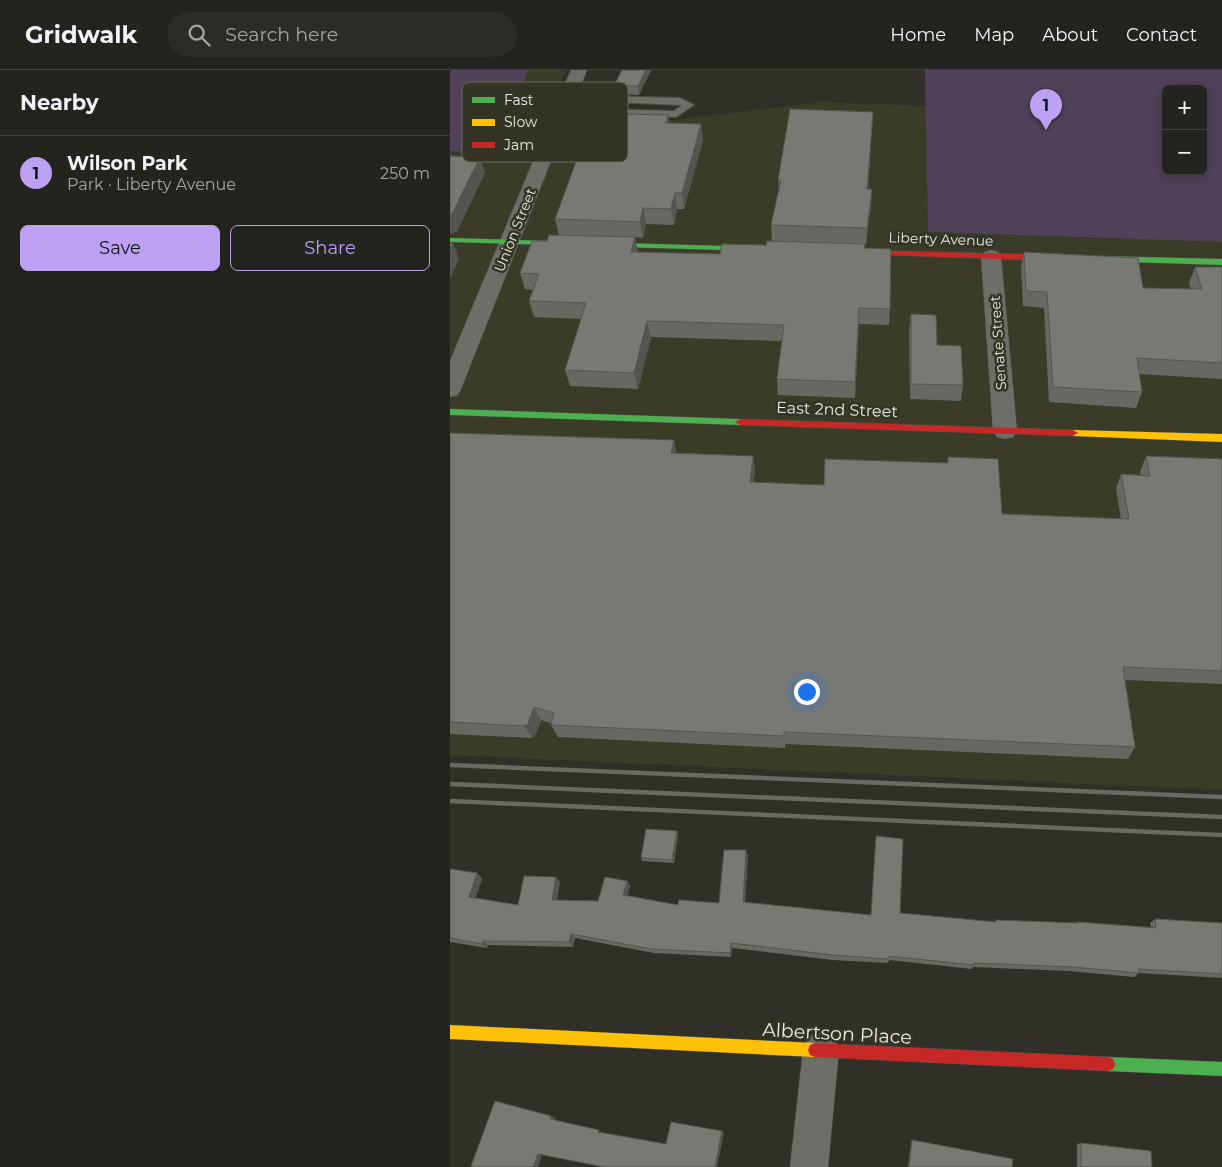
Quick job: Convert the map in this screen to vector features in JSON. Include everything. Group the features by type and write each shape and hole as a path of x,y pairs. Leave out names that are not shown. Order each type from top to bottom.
{"street":[{"name":"Union Street","path":"574,82 579,70"},
{"name":"Union Street","path":"450,389 542,162"},
{"path":"450,240 765,249"},
{"name":"Liberty Avenue","path":"844,251 1068,258"},
{"name":"Senate Street","path":"991,256 1005,431"},
{"path":"1088,258 1222,262"},
{"name":"East 2nd Street","path":"450,412 1222,438"},
{"name":"Albertson Place","path":"450,1032 1222,1070"},
{"path":"809,1167 822,1050"}],"lane":[{"path":"628,102 680,101 689,105 676,114 628,110"}],"shaded area":[{"path":"450,70 566,70 561,82 462,82 462,162 628,162 628,119 672,120 822,102 927,106 928,232 1222,242 1222,790 450,755"},
{"path":"450,70 529,70 523,82 462,82 462,151 450,151"},
{"path":"925,70 1222,70 1222,242 928,232"}],"building":[{"path":"622,70 646,70 638,86 628,86 628,82 616,82"},
{"path":"790,109 873,112 867,189 872,189 867,228 771,225 781,180 778,180"},
{"path":"628,114 668,115 666,123 701,124 682,193 675,193 671,209 643,208 640,222 555,219 576,162 628,162"},
{"path":"450,156 462,156 462,162 478,162 450,217"},
{"path":"549,235 635,237 631,252 720,254 722,244 766,245 767,241 865,244 864,248 891,249 890,309 859,308 855,382 777,379 784,325 647,321 634,373 565,370 586,303 529,301 539,274 520,273 532,241 547,241"},
{"path":"1024,252 1138,258 1143,288 1202,289 1195,267 1222,267 1222,363 1137,358 1142,392 1053,387 1047,292 1026,291"},
{"path":"911,314 936,315 937,345 961,346 963,385 911,384"},
{"path":"450,433 674,440 671,453 753,456 750,482 824,485 825,459 948,463 948,457 998,459 1002,514 1129,519 1121,474 1150,476 1146,456 1222,459 1222,671 1123,667 1135,747 784,732 784,736 551,725 554,713 534,707 528,724 524,726 450,722"},
{"path":"646,829 677,831 672,860 641,858"},
{"path":"876,836 903,839 900,913 996,922 995,920 1078,922 1156,928 1155,919 1222,923 1222,974 1139,969 1139,973 1073,967 974,963 974,965 889,956 889,959 833,955 731,943 730,953 651,949 571,934 569,942 483,941 482,944 450,938 450,869 477,873 469,897 518,905 524,876 556,877 552,900 598,901 605,877 627,881 623,895 678,905 679,900 719,903 724,850 746,850 743,902 871,915"},
{"path":"495,1101 551,1116 550,1119 599,1130 598,1132 666,1144 671,1122 722,1131 715,1167 604,1167 538,1154 533,1167 471,1166"},
{"path":"912,1140 1013,1159 1012,1167 909,1167"},
{"path":"1081,1143 1151,1151 1152,1167 1081,1167"}],"railway":[{"path":"450,765 1222,797"},
{"path":"450,784 1222,817"},
{"path":"450,801 1222,835"}],"traffic: fast":[{"path":"450,240 758,249"},
{"path":"1101,259 1222,262"},
{"path":"450,412 740,422"},
{"path":"1108,1064 1222,1069"}],"traffic: slow":[{"path":"1073,433 1222,438"},
{"path":"450,1032 815,1050"}],"traffic: jam":[{"path":"854,252 1061,258"},
{"path":"740,422 1073,433"},
{"path":"815,1050 1108,1064"}],"place":[{"name":"Wilson Park","path":"1046,130"}]}
